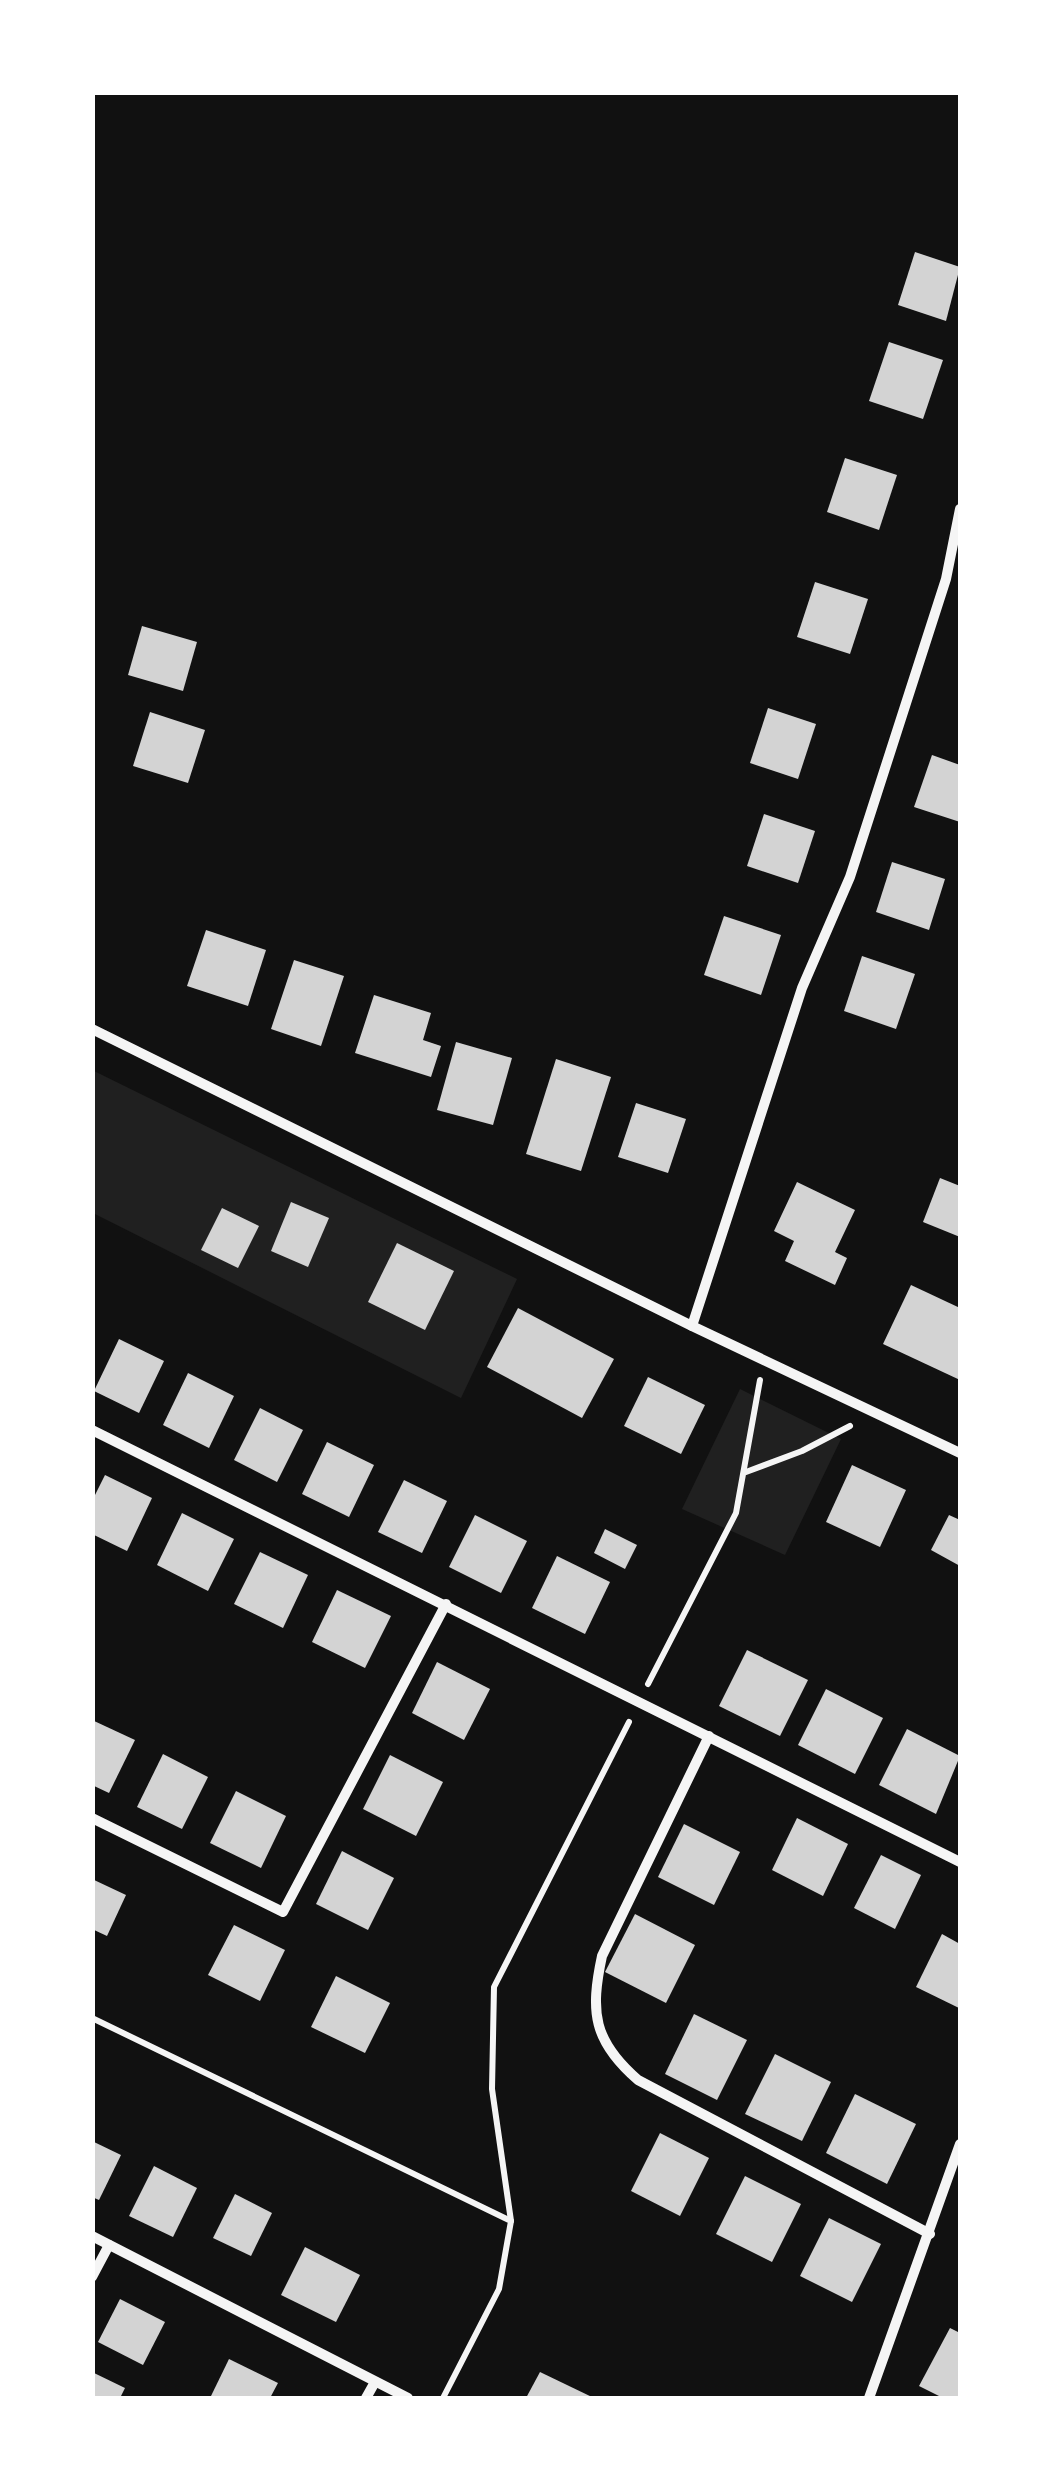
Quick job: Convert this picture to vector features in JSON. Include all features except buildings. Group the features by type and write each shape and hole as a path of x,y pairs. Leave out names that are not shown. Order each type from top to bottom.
{"street":[{"path":"692,1326 802,988 850,876 946,579 960,510"},
{"path":"92,1029 692,1326 960,1453"},
{"path":"92,1430 960,1862"},
{"path":"92,1818 283,1912 446,1604"},
{"path":"709,1736 602,1956 594,1994 598,2028 612,2058 638,2080 930,2234"},
{"path":"868,2398 960,2144"},
{"path":"92,2236 408,2398"},
{"path":"92,2278 109,2245"},
{"path":"366,2398 375,2382"}],"path":[{"path":"443,2398 499,2289 511,2221 492,2088 494,1987 736,1513 763,1359"},
{"path":"746,1472 820,1442"},
{"path":"92,2018 511,2221"}],"shaded area":[{"path":"92,1070 517,1279 461,1398 93,1213"},
{"path":"740,1389 841,1439 785,1555 682,1509"}]}
